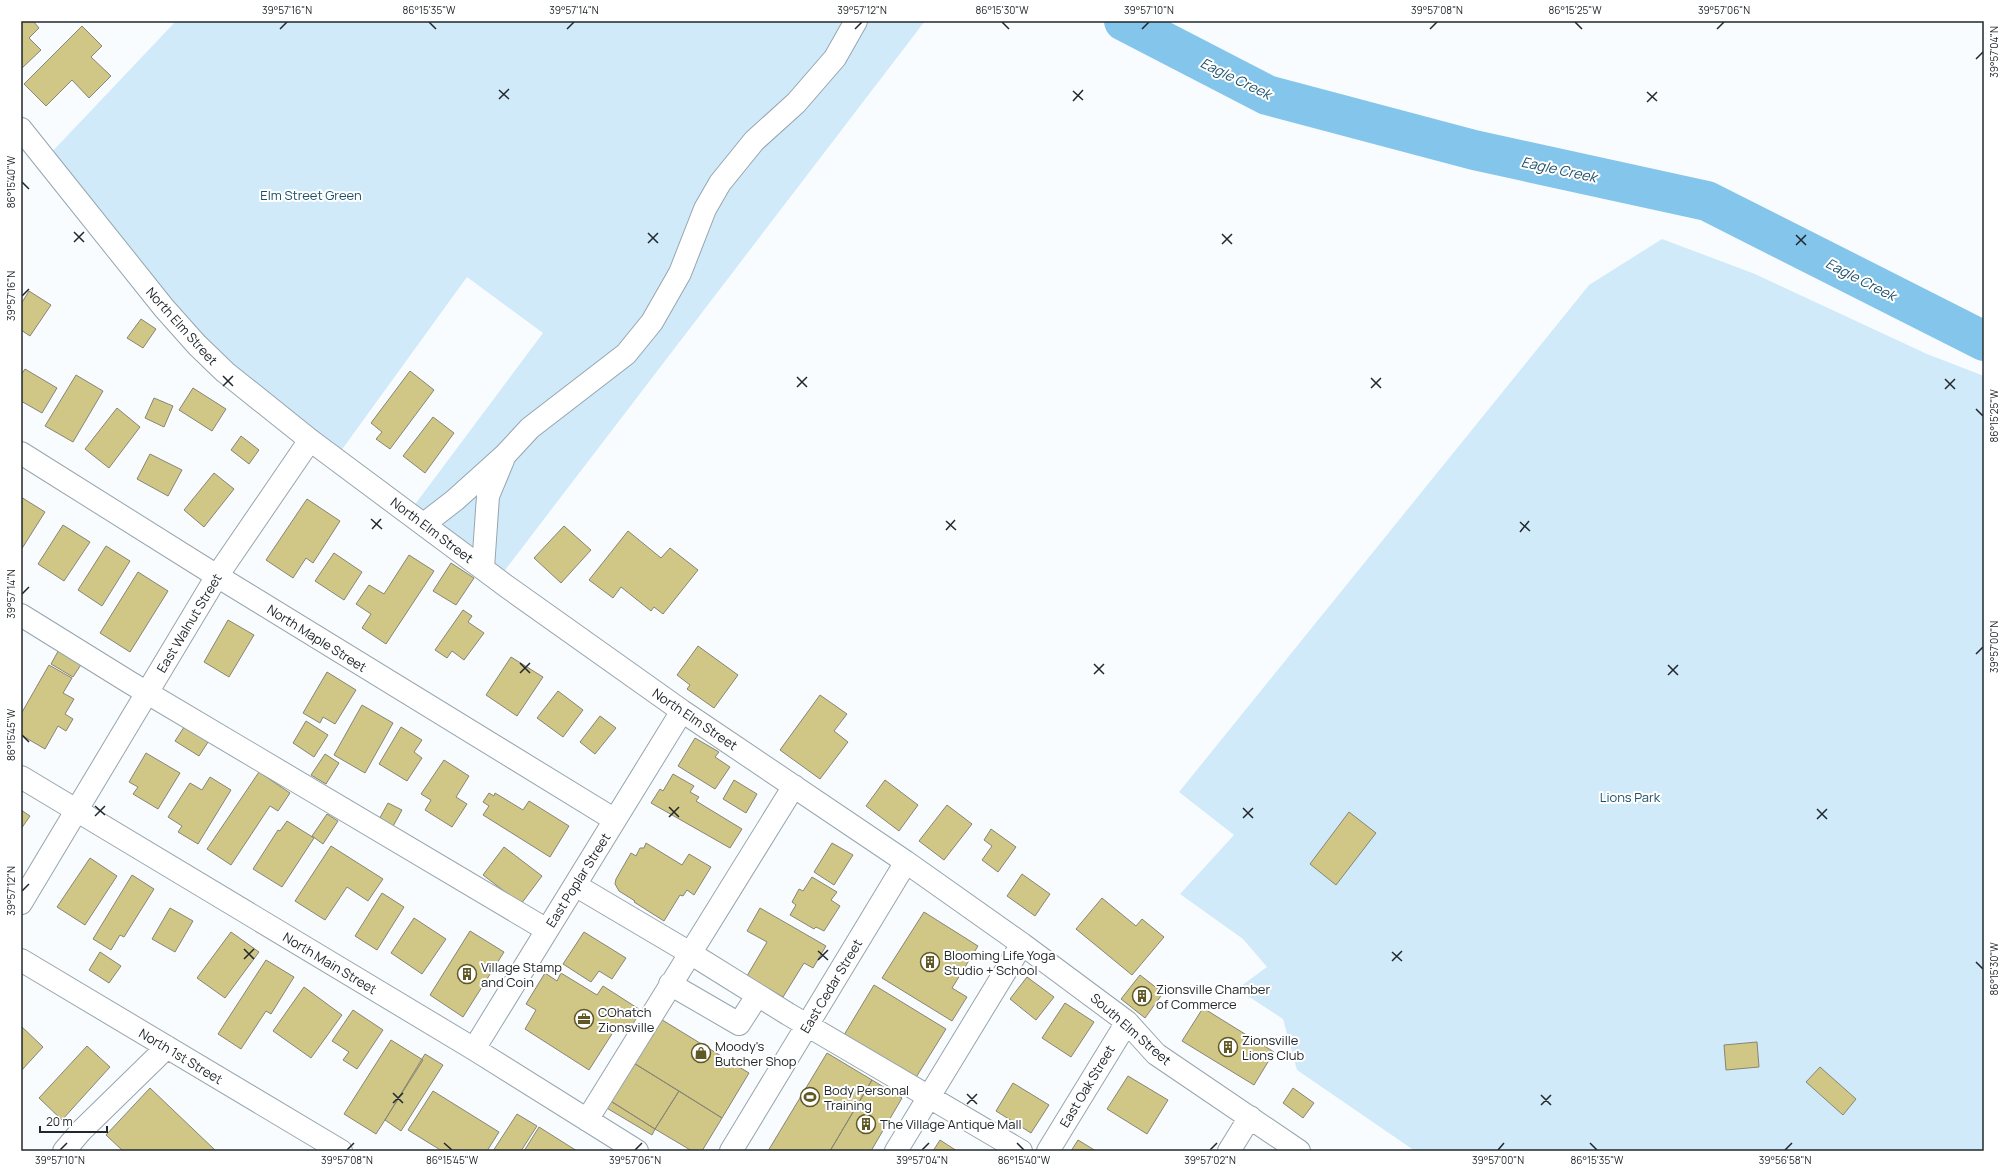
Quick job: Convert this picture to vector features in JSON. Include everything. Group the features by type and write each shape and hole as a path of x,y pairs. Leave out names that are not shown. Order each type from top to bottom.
{"street":[{"path":"424,524 505,455 530,428 626,354 652,322 680,273 705,209 720,184 754,141 796,103 835,58 856,21"},
{"name":"North Elm Street","path":"21,129 158,300 197,345 225,372 310,440 483,568 682,711 906,862"},
{"name":"East Walnut Street","path":"21,903 217,576 310,440"},
{"name":"North Maple Street","path":"21,453 217,576 615,820"},
{"path":"483,568 488,496 505,455"},
{"path":"21,615 147,693 547,930"},
{"name":"East Poplar Street","path":"474,1049 682,711"},
{"name":"North Main Street","path":"21,777 474,1049 637,1151"},
{"path":"587,1120 794,786"},
{"name":"South Elm Street","path":"906,862 1022,944 1127,1022 1156,1054 1299,1151"},
{"name":"East Cedar Street","path":"731,1151 906,862"},
{"path":"575,885 690,953 807,1026 1020,1151"},
{"path":"896,1151 1022,944"},
{"name":"North 1st Street","path":"21,960 167,1047 316,1145 341,1151"},
{"path":"670,984 739,1024 757,996"},
{"name":"East Oak Street","path":"1048,1151 1127,1022"},
{"path":"64,1151 81,1131 167,1047"},
{"path":"1229,1151 1250,1117"}],"green space":[{"name":"Elm Street Green","path":"176,21 925,21 502,574 413,507 543,333 467,277 338,455 255,388 191,324 49,155"},
{"name":"Lions Park","path":"1662,239 1755,274 1927,354 1984,376 1984,1151 1415,1151 1297,1070 1283,1019 1237,989 1267,967 1243,939 1180,894 1234,835 1179,792 1589,285"}],"building":[{"path":"21,21 33,21 39,28 29,38 41,50 21,69"},
{"path":"82,26 102,46 91,57 111,76 89,98 72,80 46,106 24,84"},
{"path":"29,291 51,305 30,336 21,330 21,304"},
{"path":"141,319 156,329 143,348 127,338"},
{"path":"25,369 57,388 42,413 21,401 21,375"},
{"path":"410,371 434,390 390,449 376,439 382,432 371,423"},
{"path":"76,375 103,391 73,442 45,426"},
{"path":"193,388 226,409 212,431 179,410"},
{"path":"154,398 173,406 164,427 145,418"},
{"path":"117,408 140,427 109,468 85,449"},
{"path":"433,417 454,433 425,473 403,456"},
{"path":"241,436 259,450 249,464 231,450"},
{"path":"150,454 182,470 168,496 137,479"},
{"path":"214,473 234,489 204,527 184,510"},
{"path":"21,497 45,512 21,550"},
{"path":"307,499 340,521 313,563 306,558 293,578 266,560"},
{"path":"63,525 90,542 64,581 38,564"},
{"path":"564,526 591,550 561,583 534,558"},
{"path":"628,531 661,558 670,548 698,570 663,614 654,607 651,611 621,587 613,598 589,580"},
{"path":"106,546 130,561 102,606 78,590"},
{"path":"334,553 362,572 344,600 315,581"},
{"path":"409,555 434,571 386,644 362,628 371,614 356,604 369,585 384,594"},
{"path":"451,563 474,578 456,605 433,591"},
{"path":"138,572 168,591 130,652 100,633"},
{"path":"463,610 472,616 468,622 484,633 464,660 452,651 447,658 435,650"},
{"path":"228,620 254,635 229,677 204,662"},
{"path":"61,646 84,660 73,677 51,664"},
{"path":"698,646 738,675 714,708 687,689 690,685 677,675"},
{"path":"511,657 543,677 517,716 486,695"},
{"path":"49,665 72,678 63,693 74,699 65,714 73,719 66,731 58,726 45,749 21,735 21,714"},
{"path":"327,672 356,690 335,724 323,717 320,723 303,713"},
{"path":"558,691 583,710 563,737 537,718"},
{"path":"820,695 847,714 834,731 848,742 820,779 780,750"},
{"path":"362,705 393,723 365,773 334,755"},
{"path":"600,716 616,728 595,754 580,742"},
{"path":"188,721 212,736 199,756 175,741"},
{"path":"306,721 328,735 314,757 293,743"},
{"path":"401,727 422,740 414,752 422,758 407,781 379,764"},
{"path":"695,738 719,752 715,757 730,767 715,789 678,766"},
{"path":"146,753 180,773 158,809 133,794 138,787 129,782"},
{"path":"325,754 339,763 326,784 311,775"},
{"path":"444,760 469,776 456,797 467,804 452,827 425,810 431,800 421,794"},
{"path":"259,772 290,793 278,811 270,806 231,865 207,849"},
{"path":"673,774 694,786 690,792 699,797 696,801 742,829 730,848 651,803 660,789 663,791"},
{"path":"210,777 231,790 198,844 178,832 182,826 168,817 190,783 202,790"},
{"path":"734,780 757,794 746,813 723,799"},
{"path":"885,780 918,805 899,831 866,806"},
{"path":"489,793 494,796 495,793 523,810 529,801 569,826 550,857 483,815 489,806 483,802"},
{"path":"388,803 402,810 391,830 377,823"},
{"path":"947,805 972,824 944,860 919,841"},
{"path":"21,810 30,816 21,829"},
{"path":"1349,812 1376,833 1336,885 1310,864"},
{"path":"327,814 338,821 323,844 312,836"},
{"path":"287,821 314,838 282,887 253,869 278,830 280,831"},
{"path":"991,829 1016,847 998,872 982,860 992,846 984,840"},
{"path":"646,843 682,865 689,854 711,867 694,895 687,890 683,896 680,895 664,921 619,891 615,884 616,879 631,853 636,856 640,848 644,848"},
{"path":"832,843 853,855 834,885 814,872"},
{"path":"331,846 383,879 368,901 347,887 325,920 295,901"},
{"path":"504,847 542,876 521,904 483,875"},
{"path":"90,858 117,876 85,925 57,907"},
{"path":"1022,874 1050,894 1035,916 1007,896"},
{"path":"132,875 154,889 124,937 120,935 111,950 93,939"},
{"path":"812,877 837,892 831,900 840,906 824,931 816,927 814,929 790,915 796,905 792,902 799,889 803,891"},
{"path":"382,893 404,907 377,950 355,936"},
{"path":"1102,898 1136,926 1142,919 1164,937 1132,975 1076,929"},
{"path":"170,908 193,921 175,952 152,939"},
{"path":"760,908 826,946 813,968 804,963 783,997 747,976 767,942 747,931"},
{"name":"Blooming Life Yoga Studio + School","path":"924,912 978,946 952,988 967,997 952,1021 882,978"},
{"path":"414,918 446,939 422,974 391,953"},
{"name":"Village Stamp and Coin","path":"470,931 504,952 463,1017 430,995"},
{"path":"231,932 259,952 225,998 197,978"},
{"path":"584,932 626,958 612,979 599,971 591,982 563,964"},
{"path":"100,952 121,966 109,983 89,970"},
{"path":"266,960 294,977 271,1014 266,1011 241,1049 218,1034"},
{"name":"COhatch Zionsville","path":"545,973 557,981 561,973 597,995 603,986 642,1011 629,1034 617,1026 589,1070 525,1029 536,1010 526,1004"},
{"name":"Zionsville Chamber of Commerce","path":"1140,975 1163,993 1145,1018 1121,999"},
{"path":"1027,977 1054,997 1036,1020 1010,999"},
{"path":"874,985 946,1029 915,1079 844,1035"},
{"path":"304,987 342,1015 311,1058 273,1031"},
{"path":"1065,1003 1094,1022 1071,1057 1042,1038"},
{"name":"Zionsville Lions Club","path":"1203,1008 1274,1052 1254,1085 1182,1041"},
{"path":"353,1010 383,1030 357,1069 343,1060 349,1052 332,1041"},
{"path":"659,1018 749,1073 722,1118 632,1062"},
{"path":"21,1026 43,1047 21,1071"},
{"path":"391,1040 423,1060 376,1134 344,1114"},
{"path":"1757,1042 1759,1067 1726,1070 1724,1045"},
{"path":"87,1046 110,1067 62,1120 39,1098"},
{"path":"827,1053 872,1080 830,1151 768,1151"},
{"path":"425,1054 443,1065 401,1131 385,1120"},
{"path":"632,1062 679,1091 655,1129 609,1100"},
{"path":"1820,1067 1856,1099 1843,1115 1806,1082"},
{"path":"1128,1076 1168,1100 1147,1134 1107,1109"},
{"name":"The Village Antique Mall","path":"872,1080 902,1098 871,1151 830,1151"},
{"path":"1013,1083 1049,1105 1031,1133 996,1111"},
{"path":"150,1088 216,1151 123,1151 106,1135"},
{"path":"1293,1088 1314,1103 1303,1118 1283,1103"},
{"path":"433,1091 499,1132 487,1151 442,1151 408,1130"},
{"path":"679,1091 722,1118 702,1151 692,1151 655,1129"},
{"path":"609,1100 655,1129 652,1135 605,1107"},
{"path":"517,1114 537,1126 521,1151 493,1151"},
{"path":"539,1127 577,1151 524,1151"},
{"path":"940,1140 957,1151 933,1151"},
{"path":"1078,1140 1096,1151 1071,1151"}],"waterway":[{"name":"Eagle Creek","path":"1124,21 1267,95 1474,150 1707,201 1984,341"}],"place":[{"name":"Blooming Life Yoga Studio + School","path":"930,962"},
{"name":"Village Stamp and Coin","path":"467,974"},
{"name":"Zionsville Chamber of Commerce","path":"1142,996"},
{"name":"COhatch Zionsville","path":"584,1019"},
{"name":"Zionsville Lions Club","path":"1228,1047"},
{"name":"Moody's Butcher Shop","path":"701,1053"},
{"name":"Body Personal Training","path":"810,1097"},
{"name":"The Village Antique Mall","path":"866,1124"}]}
